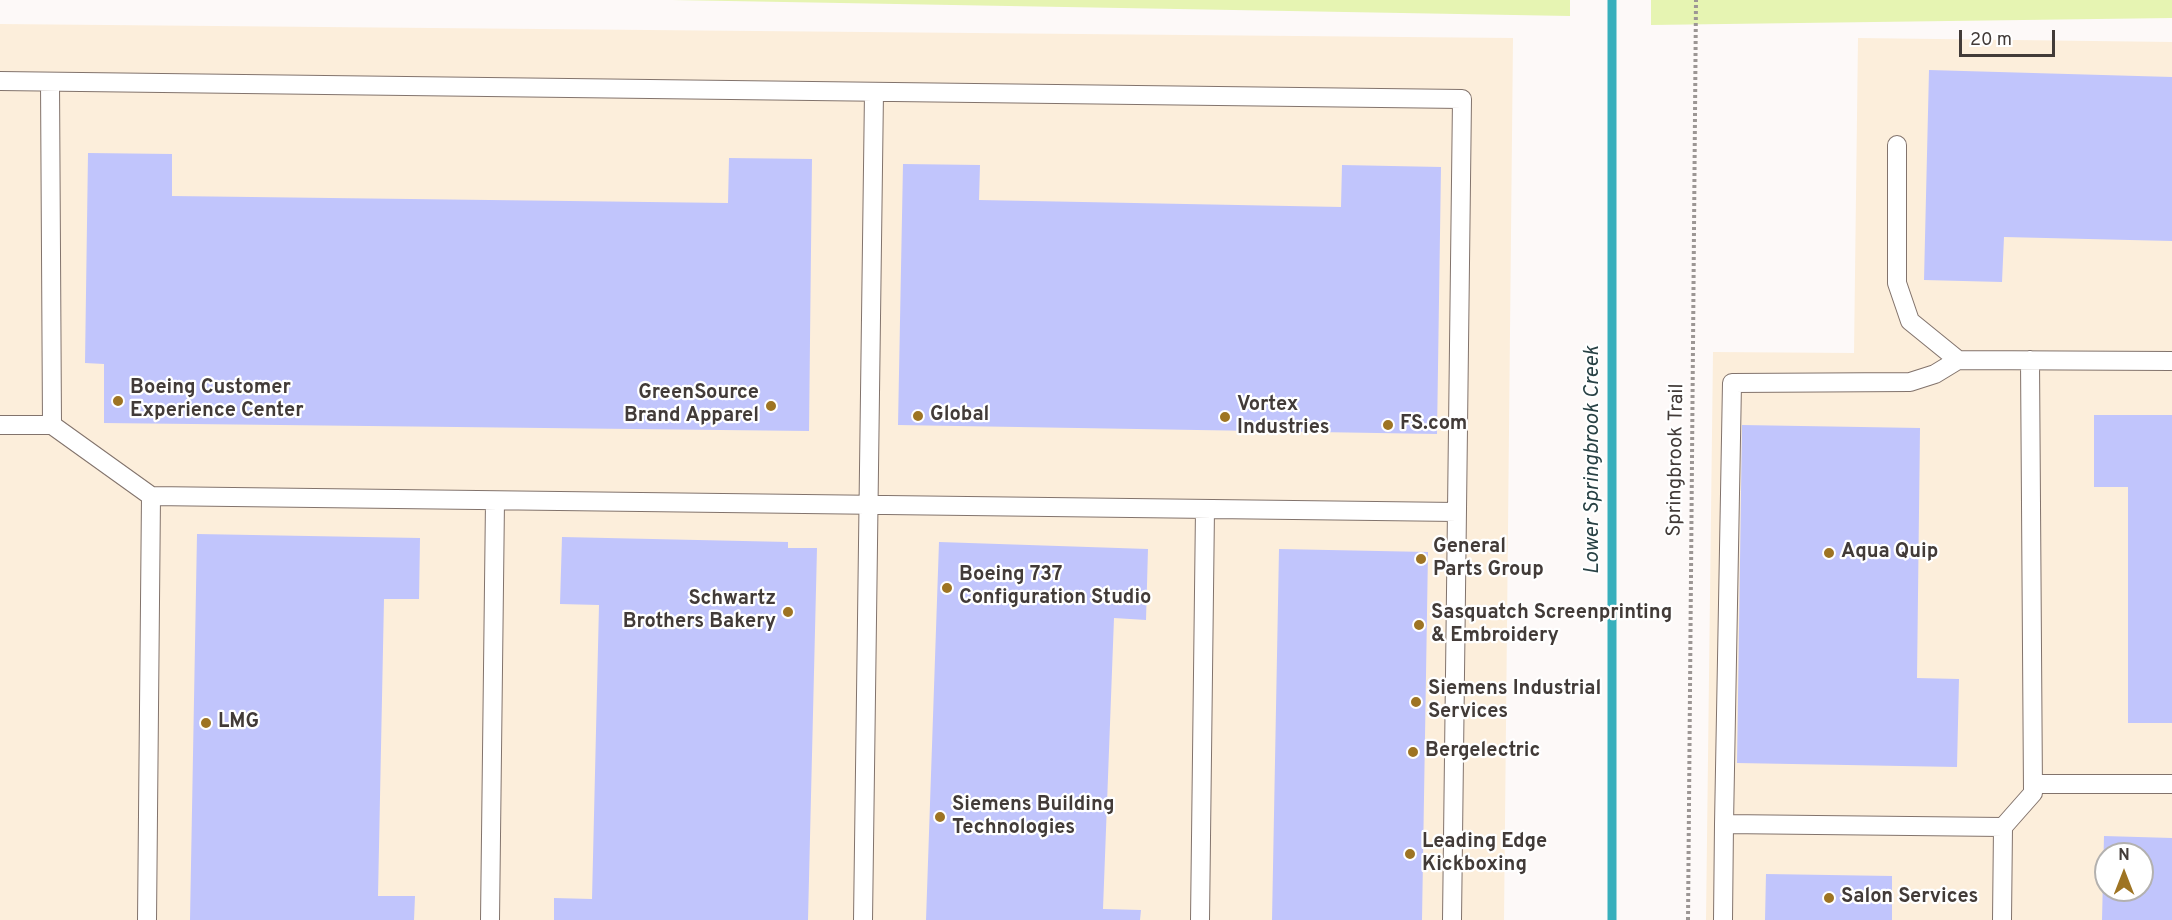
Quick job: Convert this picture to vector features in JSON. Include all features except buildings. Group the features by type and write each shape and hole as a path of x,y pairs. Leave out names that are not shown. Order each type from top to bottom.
{"lane":[{"path":"0,81 1462,99 1452,920"},
{"path":"50,82 52,425"},
{"path":"863,920 874,92"},
{"path":"1897,145 1897,283 1910,321 1958,360"},
{"path":"1723,920 1732,384 1910,382 1935,374 1958,360 2172,361"},
{"path":"2002,920 2003,827 2033,793 2030,360"},
{"path":"0,425 52,425 151,496 1457,512"},
{"path":"147,920 151,496"},
{"path":"490,920 495,501"},
{"path":"1200,920 1205,509"},
{"path":"2033,784 2172,784"},
{"path":"1724,825 2003,827"}],"path":[{"name":"Springbrook Trail","path":"1688,920 1696,0"}],"shaded area":[{"path":"0,24 1513,38 1504,920 0,920"},
{"path":"1858,38 2172,42 2172,920 1706,920 1713,352 1854,353"}],"green space":[{"path":"672,0 1570,0 1570,16"},
{"path":"1651,0 2172,0 2172,18 1651,25"}],"waterway":[{"name":"Lower Springbrook Creek","path":"1612,0 1612,920"}],"place":[{"name":"Boeing Customer Experience Center","path":"118,401"},
{"name":"GreenSource Brand Apparel","path":"771,406"},
{"name":"Global","path":"918,416"},
{"name":"Vortex Industries","path":"1225,417"},
{"name":"FS.com","path":"1388,425"},
{"name":"Aqua Quip","path":"1829,553"},
{"name":"General Parts Group","path":"1421,559"},
{"name":"Boeing 737 Configuration Studio","path":"947,588"},
{"name":"Schwartz Brothers Bakery","path":"788,612"},
{"name":"Sasquatch Screenprinting & Embroidery","path":"1419,625"},
{"name":"Siemens Industrial Services","path":"1416,702"},
{"name":"LMG","path":"206,723"},
{"name":"Bergelectric","path":"1413,752"},
{"name":"Siemens Building Technologies","path":"940,817"},
{"name":"Leading Edge Kickboxing","path":"1410,854"},
{"name":"Salon Services","path":"1829,898"}]}
